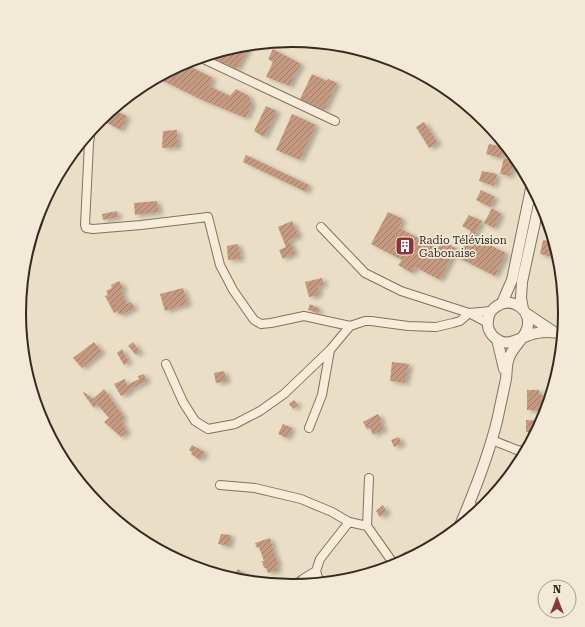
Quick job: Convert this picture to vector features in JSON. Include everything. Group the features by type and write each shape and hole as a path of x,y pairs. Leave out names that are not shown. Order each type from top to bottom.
{"street":[{"path":"207,61 335,121"},
{"path":"89,141 85,217 86,228 93,229 141,225 208,217 220,265 233,290 254,320 261,324 271,324 304,316 350,326 365,321 371,321 408,326 436,327 453,324 460,321 469,313 491,311"},
{"path":"502,303 512,280 530,193"},
{"path":"463,519 492,440 506,381 508,359 514,347 526,332 528,326 521,298 522,282 538,209"},
{"path":"321,227 365,273 401,291 469,313 488,324"},
{"path":"558,332 512,303 502,303 494,307 489,316 488,324 490,333 497,339 506,343 536,333 558,333"},
{"path":"166,364 183,402 196,420 208,429 235,424 284,394 330,350 350,326"},
{"path":"497,339 506,381"},
{"path":"309,428 322,395 330,350"},
{"path":"492,440 521,450"},
{"path":"369,478 367,526 392,561"},
{"path":"220,486 255,488 301,499 332,512 349,522 367,526"},
{"path":"468,505 475,508"},
{"path":"318,579 316,571 320,559 349,522"},
{"path":"302,579 316,571"}],"building":[{"path":"273,49 301,64 296,74 295,73 290,86 266,77 273,62 268,59"},
{"path":"246,51 237,69 215,59"},
{"path":"191,67 213,78 209,86 230,96 236,89 249,96 252,105 246,118 202,100 163,81"},
{"path":"312,74 327,81 328,79 337,83 324,110 300,99"},
{"path":"266,106 277,111 264,137 254,131"},
{"path":"118,112 127,116 121,130 107,123"},
{"path":"292,114 316,125 300,160 276,150"},
{"path":"424,122 438,143 429,148 416,127"},
{"path":"177,130 178,147 162,148 163,131"},
{"path":"489,144 500,146 503,150 501,158 486,154"},
{"path":"246,155 309,185 306,192 243,162"},
{"path":"504,158 510,160 513,164 510,176 500,174"},
{"path":"482,171 497,174 494,186 479,181"},
{"path":"481,190 495,197 490,207 476,200"},
{"path":"157,201 159,212 135,215 134,203"},
{"path":"492,208 501,214 494,228 484,223"},
{"path":"117,211 118,217 103,220 102,214"},
{"name":"Radio Télévision Gabonaise","path":"388,212 403,219 399,228 438,248 442,241 461,251 471,231 462,226 469,215 482,221 473,237 506,253 495,276 453,255 440,280 415,267 412,273 398,265 402,260 371,244"},
{"path":"292,221 299,236 289,240 295,253 283,259 279,250 286,247 278,227"},
{"path":"543,240 549,241 553,257 540,254"},
{"path":"238,244 241,259 228,260 227,246"},
{"path":"322,278 324,285 318,286 319,293 316,296 309,297 305,282"},
{"path":"119,281 124,289 121,291 127,304 131,302 135,308 121,315 117,311 114,313 105,296 108,295 106,291 112,288 111,285"},
{"path":"183,288 188,304 165,311 160,294"},
{"path":"310,304 320,309 318,313 308,310"},
{"path":"94,342 102,352 82,368 73,358"},
{"path":"133,342 140,352 136,355 128,346"},
{"path":"122,349 129,362 124,365 117,353"},
{"path":"392,362 409,364 405,383 390,381"},
{"path":"224,371 227,381 216,383 214,373"},
{"path":"144,374 147,381 121,396 114,384 125,379 127,385 139,379 138,376"},
{"path":"104,389 124,417 121,420 127,432 121,437 104,422 109,418 97,404 94,408 83,393 84,392 93,399"},
{"path":"527,390 539,390 539,395 543,395 541,411 527,410"},
{"path":"294,400 298,405 293,409 289,404"},
{"path":"378,414 382,420 380,421 384,429 373,435 370,428 367,429 363,422"},
{"path":"526,420 537,421 531,432 526,432"},
{"path":"283,424 292,428 287,438 278,434"},
{"path":"399,437 402,444 394,447 391,440"},
{"path":"192,445 205,452 200,460 191,454 192,452 189,450"},
{"path":"383,505 387,512 380,517 376,511"},
{"path":"221,534 231,535 229,546 218,544"},
{"path":"270,538 278,563 276,565 278,570 268,573 266,568 264,568 262,561 264,561 259,547 257,548 255,543"},
{"path":"406,551 408,554 398,558"},
{"path":"238,569 247,576 241,575 234,573"}],"place":[{"name":"Radio Télévision Gabonaise","path":"405,246"}]}
